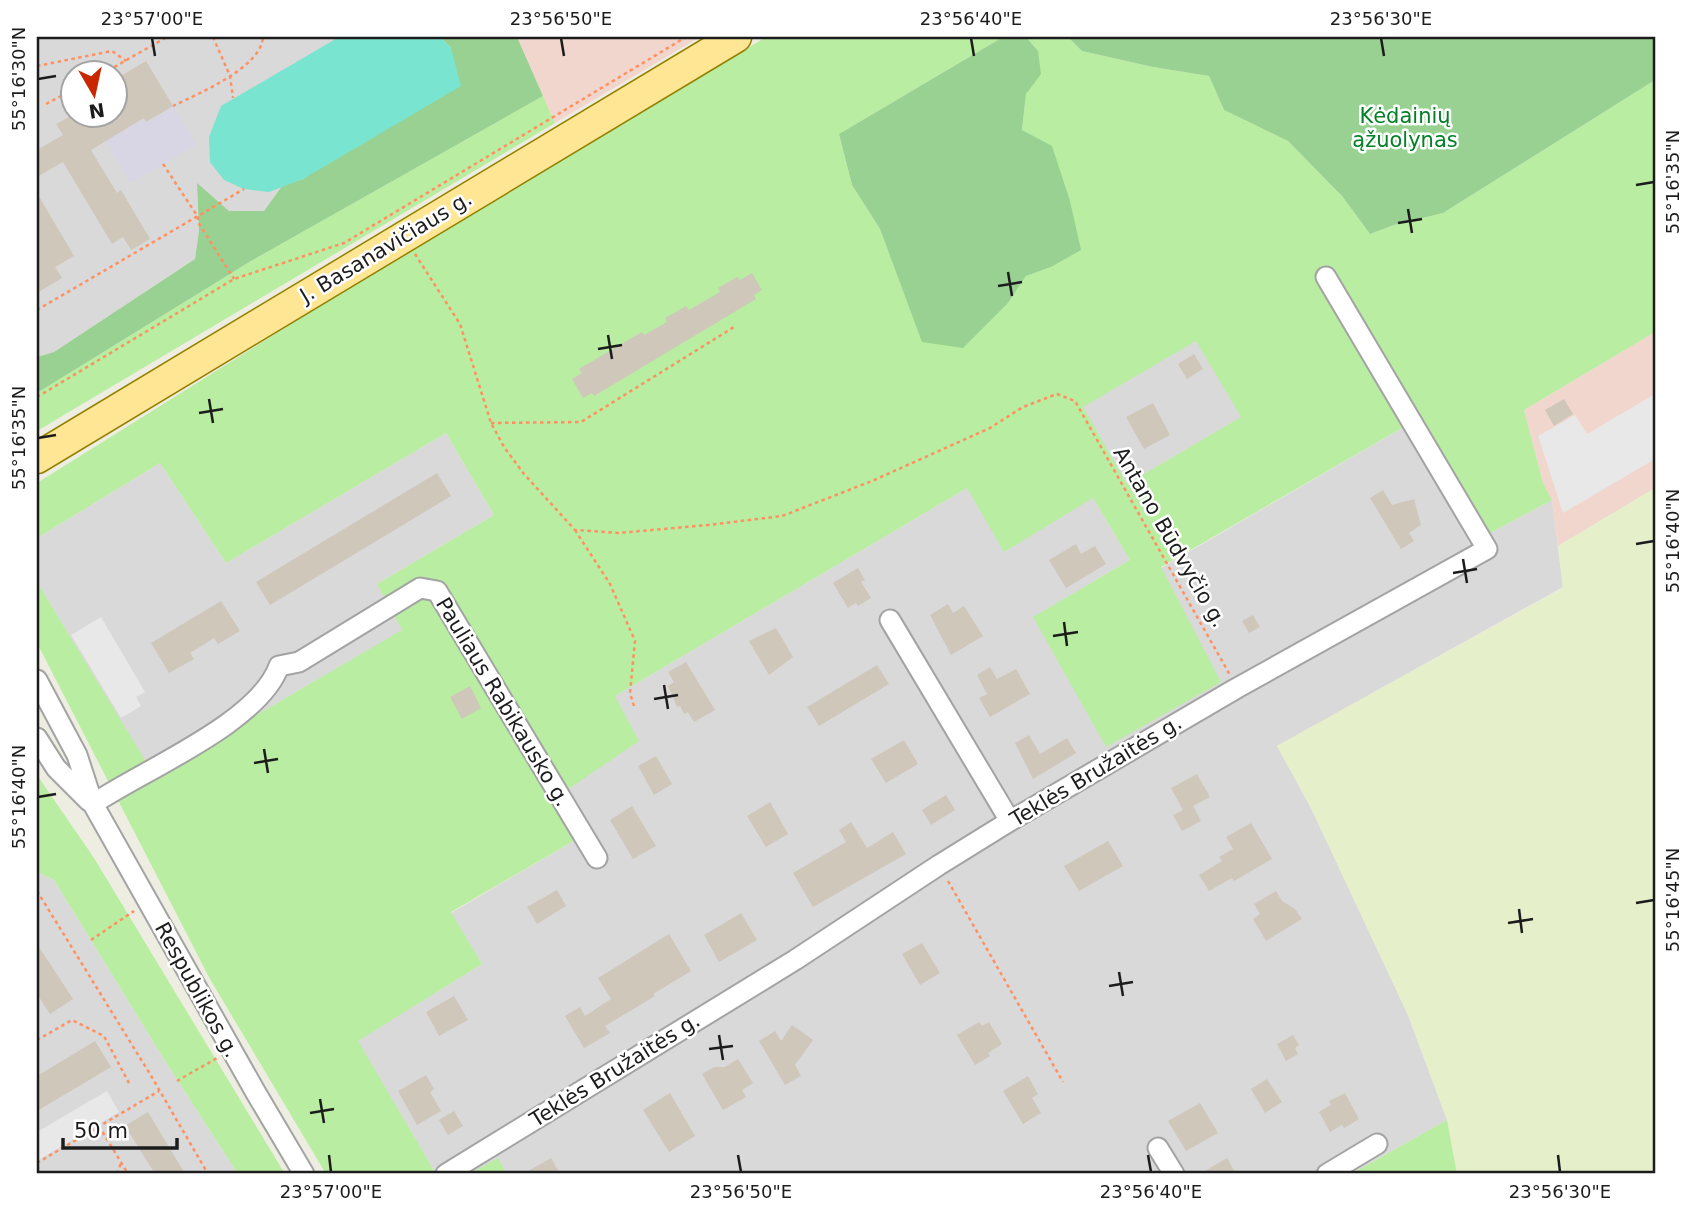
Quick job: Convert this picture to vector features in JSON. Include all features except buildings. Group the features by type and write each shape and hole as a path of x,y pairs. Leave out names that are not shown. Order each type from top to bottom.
{"main road":[{"name":"J. Basanavičiaus g.","path":"37,458 736,37"}],"street":[{"name":"Teklės Bružaitės g.","path":"446,1174 795,960 1010,821 1237,688 1487,549 1326,277"},
{"name":"Pauliaus Rabikausko g.","path":"93,804 114,789 205,740 258,699 276,675 279,666 299,662 420,588 437,591 597,858"},
{"path":"890,620 1010,821"},
{"name":"Respublikos g.","path":"37,680 77,755 93,804 304,1174"},
{"name":"Respublikos g.","path":"37,738 56,768 93,804"},
{"path":"1327,1174 1377,1144"},
{"path":"1158,1148 1174,1174"}],"path":[{"path":"128,60 167,37"},
{"path":"213,37 230,76 233,98"},
{"path":"173,106 230,76 255,57 262,46 263,37"},
{"path":"37,397 234,279 318,249 344,243 687,37"},
{"path":"67,60 112,51 125,60"},
{"path":"37,66 60,61"},
{"path":"46,104 60,96"},
{"path":"163,164 234,279"},
{"path":"37,310 244,189"},
{"path":"404,237 460,324 491,423 504,447 524,474 575,530 610,584 635,641 631,693 635,706"},
{"path":"491,423 581,422 734,327"},
{"name":"Antano Būdvyčio g.","path":"575,530 618,533 782,516 872,481 990,428 1023,407 1057,394 1075,401 1237,688"},
{"path":"939,865 1063,1082"},
{"path":"37,891 208,1174"},
{"path":"91,940 148,902"},
{"path":"37,1040 72,1020 104,1036 130,1085"},
{"path":"177,1081 232,1050"},
{"path":"43,1174 37,1164 159,1091"},
{"path":"99,1126 128,1174"},
{"path":"117,1174 121,1163"}],"shaded area":[{"path":"37,37 440,37 282,186 264,211 229,211 197,184 199,231 195,259 54,352 37,357"},
{"path":"339,37 440,37 451,48 461,86 303,179 269,192 244,189 224,180 210,162 209,137 221,106"},
{"path":"517,37 700,37 555,123"},
{"path":"173,106 196,145 130,183 106,141 124,130 130,130 130,126 144,118 147,122"},
{"path":"1655,332 1655,488 1558,546 1552,500 1543,483 1524,410"},
{"path":"1197,340 1242,417 1127,484 1082,407"},
{"path":"1655,394 1655,459 1563,513 1538,436 1575,415 1587,434"},
{"path":"1421,417 1490,533 1552,500 1563,587 1277,746 1311,808 1408,1015 1447,1120 1351,1174 507,1174 497,1159 469,1174 436,1174 357,1041 482,964 451,913 577,839 563,792 615,696 967,488 1093,498 1130,560 1034,617 1161,568"},
{"path":"446,433 494,515 377,584 403,630 153,775 37,582 37,538 160,463 226,563"},
{"path":"101,617 145,692 136,697 141,706 121,718 71,635"},
{"path":"37,872 54,880 238,1174 37,1174"},
{"path":"107,1091 119,1112 37,1161 37,1132"}],"green space":[{"path":"440,37 517,37 543,96 251,261 37,393 37,357 54,352 195,259 199,231 197,183 229,211 264,211 282,186 303,179 451,48"},
{"path":"766,37 1003,37 839,134 852,185 880,229 922,341 1008,303 1026,276 1051,267 1022,130 1026,94 1038,51 1026,37 1068,37 1082,51 1209,76 1224,110 1288,141 1342,196 1370,234 1443,213 1655,80 1655,332 1524,410 1543,483 1552,500 1490,533 1421,417 1161,567 1221,682 1106,747 1033,617 1130,560 1093,498 1004,552 967,488 615,696 639,741 564,792 577,839 451,912 482,964 358,1041 436,1174 326,1174 210,979 37,643 37,582 154,775 402,630 377,584 494,515 446,433 226,563 160,463 37,538 37,483 347,289","holes":["1196,341 1241,417 1127,484 1083,407"]},
{"path":"1003,37 1026,37 1038,51 1041,74 1026,94 1022,130 1052,146 1070,201 1081,250 1051,267 1026,276 1008,303 963,348 922,342 880,229 852,185 839,134"},
{"name":"Kėdainių ąžuolynas","path":"1068,37 1655,37 1655,80 1443,213 1370,234 1342,196 1288,141 1224,110 1209,76 1082,51"},
{"path":"543,96 555,123 37,431 37,393 251,261"},
{"path":"1655,488 1655,1174 1457,1174 1447,1120 1408,1015 1311,808 1277,746 1563,588 1558,546"},
{"path":"37,775 94,858 285,1174 238,1174 54,880 37,872"},
{"path":"1447,1120 1457,1174 1351,1174"},
{"path":"498,1158 507,1174 469,1174"}]}
